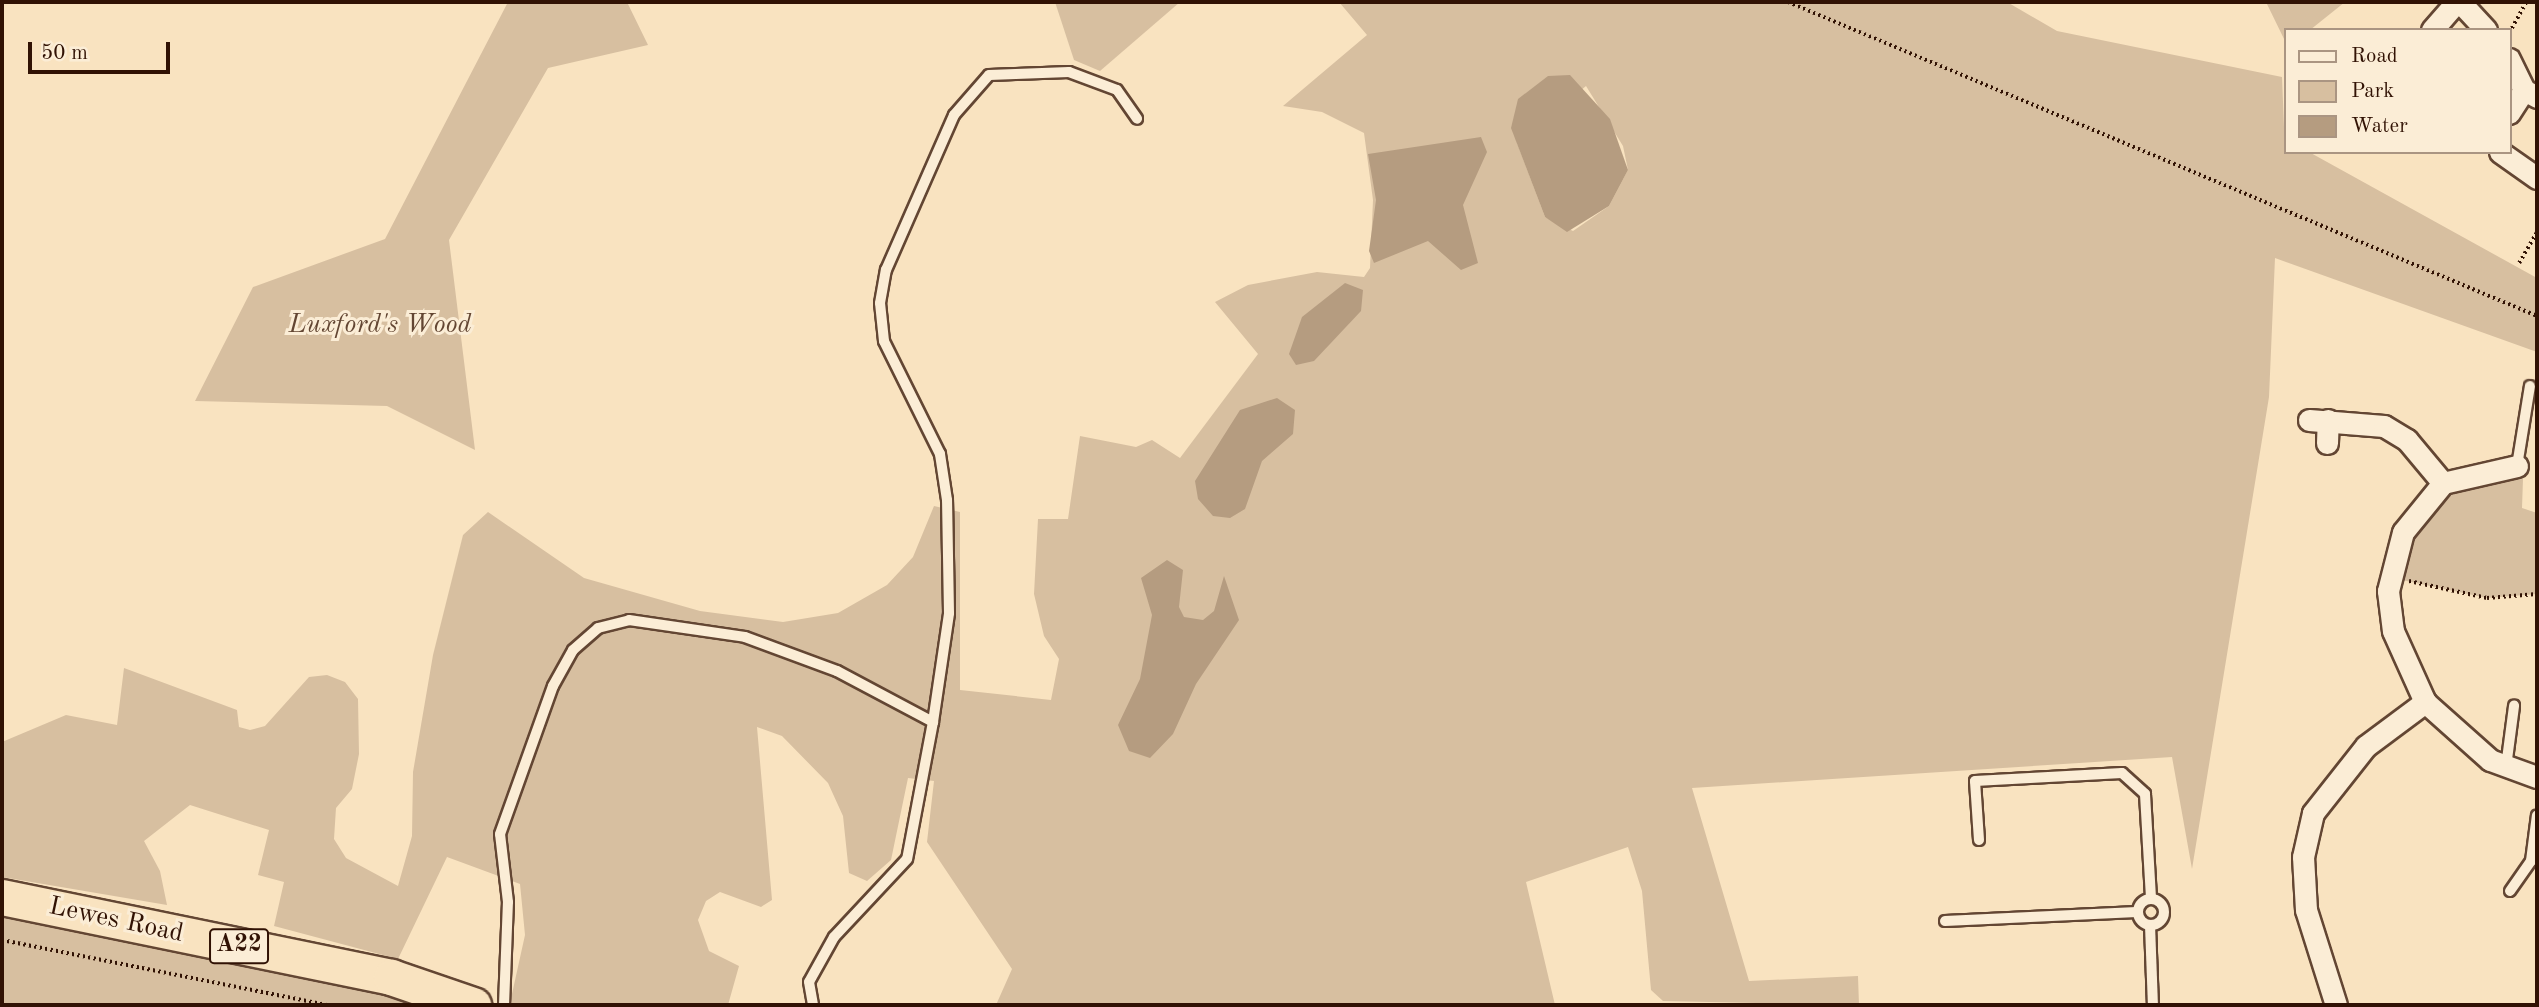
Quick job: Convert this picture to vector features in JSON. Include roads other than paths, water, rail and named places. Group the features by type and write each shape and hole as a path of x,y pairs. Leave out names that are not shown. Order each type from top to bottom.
{"highway":[{"name":"Lewes Road","path":"2,897 391,977 473,1005"}],"street":[{"path":"2434,28 2458,2 2484,28"},
{"path":"2511,62 2531,94 2511,111"},
{"path":"2503,154 2537,177"},
{"path":"2327,443 2318,420 2384,426 2407,440 2443,483"},
{"path":"2517,466 2443,483 2403,532 2390,578 2393,631 2425,702 2466,742 2506,767 2537,777"},
{"path":"2336,1005 2306,910 2303,857 2313,813 2366,746 2425,702"}],"lane":[{"path":"813,1005 809,982 834,937 907,859 933,722 949,613 947,500 940,454 884,341 880,303 886,270 954,115 989,75 1069,72 1117,90 1136,119"},
{"path":"2517,466 2530,386"},
{"path":"505,1005 508,902 500,834 553,686 573,650 598,628 629,620 745,637 837,671 933,722"},
{"path":"2506,767 2514,706"},
{"path":"1979,840 1975,781 2122,774 2145,794 2151,898 2165,913 2150,925"},
{"path":"2510,891 2531,862 2537,816"},
{"path":"1945,920 2137,912 2151,898"},
{"path":"2137,912 2150,925 2153,1005"}],"water":[{"path":"1570,75 1610,119 1628,170 1609,206 1567,232 1545,217 1511,128 1518,99 1548,76"},
{"path":"1481,137 1487,152 1463,205 1478,263 1461,270 1428,241 1374,263 1369,251 1376,200 1368,154"},
{"path":"1345,283 1363,290 1361,311 1314,361 1296,365 1289,354 1302,317"},
{"path":"1277,398 1295,410 1293,434 1262,461 1245,509 1230,518 1213,516 1198,499 1195,481 1240,410"},
{"path":"1167,560 1183,570 1179,607 1184,617 1203,620 1214,611 1224,576 1239,620 1196,684 1173,734 1150,758 1129,751 1118,725 1140,679 1152,615 1141,578"}],"park label":[{"name":"Luxford's Wood","path":"380,326"}]}
